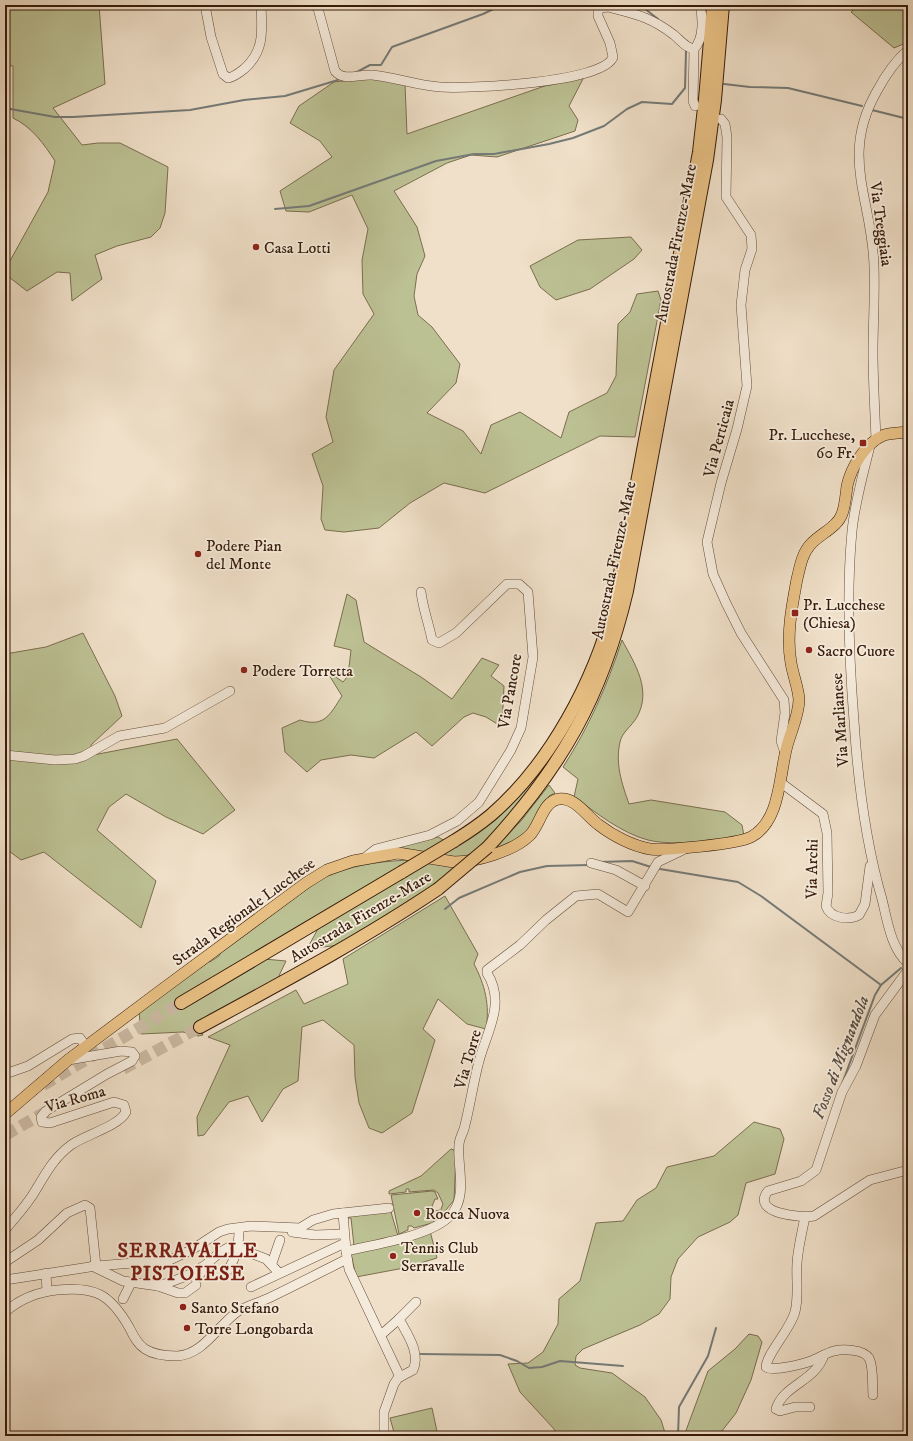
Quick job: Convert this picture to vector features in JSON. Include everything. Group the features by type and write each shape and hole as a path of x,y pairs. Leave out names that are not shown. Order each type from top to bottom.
{"highway":[{"name":"Autostrada Firenze-Mare","path":"181,1003 454,842 490,815 533,769 578,698 604,638 616,591 691,197 703,121 713,5"},
{"name":"Autostrada Firenze-Mare","path":"200,1027 339,951 387,923 438,889 488,846 521,810 552,770 571,739 594,692 614,641 628,583 716,100 723,5"}],"main road":[{"path":"873,443 887,434 908,432"},
{"name":"Strada Regionale Lucchese","path":"5,1114 68,1060 306,883 335,867 363,859 404,853 443,861 459,862 496,853 524,840 536,827 547,806 553,801 563,799 570,800 598,825 634,844 651,849 736,842 751,837 762,828 769,818 780,782 785,753 798,711 799,700 791,665 789,642 790,624 801,562 810,544 840,519 850,476 861,455 873,443"}],"street":[{"path":"205,5 211,38 223,74 228,78 237,75 250,64 259,49 263,34 261,5"},
{"path":"317,5 335,71 338,75 343,77 370,74 449,88 515,86 550,81 586,72 608,63 613,57 610,43 598,16 598,11 602,8 608,7 648,18 660,25 688,47 694,48"},
{"path":"695,106 693,101 694,48 699,42 700,37 700,5"},
{"name":"Via Treggiaia","path":"873,443 874,260 873,244 864,204 858,158 860,137 866,112 885,76 908,50"},
{"name":"Via Perticaia","path":"721,119 725,124 727,137 726,197 751,235 752,249 744,270 741,305 747,386 737,430 721,483 707,542 713,574 726,604 741,633 784,700 785,707 781,741 785,753"},
{"name":"Via Marlianese","path":"873,443 856,509 849,577 851,682 862,814 871,861 892,936 899,951 908,963"},
{"name":"Via Pancore","path":"363,859 376,848 430,835 460,818 479,802 511,750 521,728 533,657 528,592 519,584 506,584 456,633 439,643 432,640 421,592"},
{"path":"5,755 55,760 75,759 84,756 119,736 165,728 230,691"},
{"name":"Via Archi","path":"780,782 823,814 827,833 828,894 826,906 830,913 849,919 855,918 863,911 871,861"},
{"path":"591,863 616,870 645,886 658,862 692,846"},
{"name":"Via Torre","path":"345,1247 425,1230 450,1216 456,1208 460,1190 460,1140 466,1125 478,1065 493,1021 494,989 487,970 520,945 546,920 576,896 598,894 628,912 645,886"},
{"path":"908,970 875,1015 856,1066 842,1092 818,1166 812,1174 801,1181 768,1191 765,1194 764,1202 769,1209 774,1212 804,1217 818,1214 870,1180 908,1170"},
{"path":"5,1074 28,1066 72,1039 80,1038 86,1047"},
{"name":"Via Roma","path":"5,1230 28,1203 49,1167 59,1155 76,1141 120,1119 126,1112 124,1105 114,1102 50,1123 42,1122 41,1116 51,1108 132,1062 135,1056 132,1052 121,1051 68,1060"},
{"path":"5,1262 38,1240 67,1213 77,1207 88,1205 90,1210 94,1266"},
{"path":"271,1232 302,1228 317,1219 343,1213 389,1208"},
{"path":"343,1213 345,1247 360,1295 381,1335 400,1377"},
{"path":"804,1217 798,1259 798,1295 795,1311 789,1326 768,1360 766,1367 772,1369 802,1363 841,1350 865,1354 871,1365 873,1396"},
{"path":"5,1280 94,1266 173,1259 193,1249 221,1231 253,1226 315,1235 345,1247"},
{"path":"228,1270 238,1248 239,1228"},
{"path":"272,1263 280,1240"},
{"path":"158,1286 202,1267 223,1250 232,1246 262,1257 272,1263 279,1273"},
{"path":"251,1286 279,1273 345,1247"},
{"path":"5,1312 24,1299 47,1292 78,1289 90,1290 99,1293 116,1307 137,1342 145,1349 163,1355 183,1355 193,1351 210,1338 240,1310 296,1285 345,1247"},
{"path":"94,1266 131,1283 158,1286 178,1293 185,1293 197,1283 204,1269 202,1267"},
{"path":"46,1273 47,1292"},
{"path":"123,1299 131,1283"},
{"path":"381,1335 416,1302"},
{"path":"384,1436 384,1412 394,1384 400,1377 413,1370 415,1358 414,1349 399,1319"},
{"path":"810,1407 795,1407 779,1411 776,1409 786,1393 810,1376 818,1368 824,1355"}],"green space":[{"path":"5,5 99,5 105,84 53,108 82,145 120,143 168,167 165,213 160,228 151,237 117,246 95,255 102,279 72,301 70,273 57,272 27,291 5,274 5,270 48,192 55,161 42,142 32,131 13,118 13,66 5,65"},
{"path":"859,5 908,5 908,42 894,48 851,12"},
{"path":"579,74 584,77 569,106 578,120 575,131 497,157 471,155 447,163 394,191 417,227 425,256 417,274 414,296 418,315 432,327 460,364 456,383 427,413 463,431 481,454 491,425 520,412 561,438 569,412 607,393 616,376 618,324 630,312 637,294 658,291 661,300 635,437 600,436 485,493 444,483 410,503 379,528 344,532 325,530 321,519 323,486 312,454 333,442 326,417 334,370 374,314 363,294 362,260 368,229 352,195 309,212 286,211 280,191 332,157 320,141 290,123 299,106 334,82 368,78 405,84 407,134"},
{"path":"631,237 642,250 634,259 590,289 556,300 540,287 530,266 578,240"},
{"path":"347,594 356,600 364,642 421,677 452,699 482,658 499,665 491,676 504,686 502,727 486,717 473,713 464,717 432,746 416,732 374,758 351,755 321,760 307,772 285,752 282,728 300,720 308,722 321,721 330,714 342,696 329,675 330,673 343,682 348,676 351,650 334,646"},
{"path":"83,633 115,696 122,716 91,745 93,755 177,739 235,810 203,834 166,817 126,794 109,807 97,830 156,881 141,928 44,852 21,860 5,848 5,654 46,647"},
{"path":"622,640 640,677 643,697 637,717 623,735 620,742 618,758 620,774 629,804 651,800 725,812 742,825 744,836 683,843 648,840 619,828 574,797 578,779 563,767 597,706"},
{"path":"542,764 548,768 531,792 476,852 498,845 521,821 549,785 555,793 549,796 530,829 507,845 461,858 392,847 438,837 454,846"},
{"path":"408,860 459,866 437,883 340,945 307,949 320,925 264,959 286,961 277,980 197,1025 203,1035 198,1036 183,1032 141,1034 139,1011 208,960 210,962 219,956 221,951 321,879 353,867"},
{"path":"445,896 478,954 474,964 486,995 486,1029 467,1024 438,999 423,1029 435,1040 412,1113 382,1133 369,1128 359,1103 355,1077 354,1045 323,1020 302,1027 298,1081 283,1089 262,1122 248,1096 229,1102 204,1135 198,1136 197,1117 230,1045 208,1037 296,990 304,1004 348,984 343,959"},
{"path":"754,1122 780,1129 784,1139 775,1174 746,1183 738,1215 730,1222 698,1237 678,1259 671,1277 670,1299 659,1314 640,1325 583,1349 576,1356 575,1365 580,1368 612,1373 645,1397 661,1420 666,1436 557,1436 554,1429 520,1392 508,1364 528,1363 543,1352 558,1324 559,1299 580,1281 596,1223 623,1221 637,1200 656,1188 667,1167 714,1156"},
{"path":"451,1149 454,1150 456,1155 454,1200 442,1215 441,1209 443,1204 438,1193 434,1190 409,1192 409,1189 406,1189 406,1192 389,1194 389,1191 421,1176"},
{"path":"432,1191 435,1192 438,1199 435,1199 432,1206 435,1211 440,1210 441,1215 432,1223 414,1228 412,1226 408,1226 408,1230 399,1234 391,1195"},
{"path":"391,1212 398,1236 354,1246 351,1218 346,1218 346,1215"},
{"name":"Tennis Club Serravalle","path":"430,1231 437,1258 404,1268 356,1277 351,1253"},
{"path":"749,1334 758,1336 762,1342 751,1380 736,1413 718,1436 684,1436 708,1371 735,1349"},
{"path":"432,1408 438,1436 395,1436 390,1418"}],"waterway":[{"path":"355,73 370,65 381,65 392,47 483,14 502,5"},
{"path":"640,5 658,19"},
{"path":"275,209 309,206 436,161 474,154 494,154 573,138 604,126 627,109 642,102 672,104 685,88 686,51"},
{"path":"5,108 55,117 190,110 244,100 285,96 338,80"},
{"path":"724,84 750,87 788,88 862,106"},
{"path":"872,110 908,119"},
{"path":"600,862 632,861 651,867"},
{"path":"445,909 459,898 520,872 547,866 589,865"},
{"path":"660,869 738,882 761,896 881,985"},
{"name":"Fosso di Mignandola","path":"842,1084 875,995 881,985 901,968"},
{"name":"Fosso di Mignandola","path":"678,1436 679,1407 708,1356 716,1328"},
{"path":"420,1354 500,1355 517,1361 529,1368 542,1367 560,1361 623,1366"}],"tunnel":[{"path":"43,1085 181,1003"},
{"path":"123,1069 200,1027"},
{"path":"5,1135 51,1109"}],"place":[{"name":"Casa Lotti","path":"256,247"},
{"name":"Pr. Lucchese, 60 Fr.","path":"863,443"},
{"name":"Podere Pian del Monte","path":"198,554"},
{"name":"Pr. Lucchese (Chiesa)","path":"795,613"},
{"name":"Sacro Cuore","path":"809,650"},
{"name":"Podere Torretta","path":"244,670"},
{"name":"Rocca Nuova","path":"417,1213"},
{"name":"Tennis Club Serravalle","path":"393,1256"},
{"name":"Santo Stefano","path":"183,1307"},
{"name":"Torre Longobarda","path":"187,1328"}],"district":[{"name":"SERRAVALLE PISTOIESE","path":"188,1262"}]}
